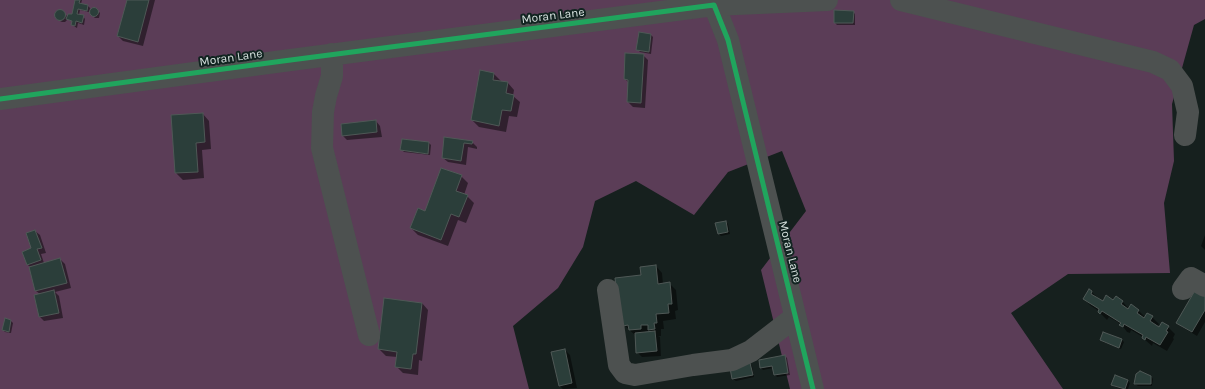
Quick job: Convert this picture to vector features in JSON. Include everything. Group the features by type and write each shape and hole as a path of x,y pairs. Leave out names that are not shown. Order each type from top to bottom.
{"street":[{"name":"Moran Lane","path":"0,99 332,54 714,5 827,0"},
{"path":"901,0 1153,62 1170,70 1182,86 1188,112 1184,135"},
{"name":"Moran Lane","path":"714,5 728,40 813,389"},
{"path":"332,54 332,76 323,112 322,148 369,335"},
{"path":"1183,289 1191,278 1205,286"},
{"path":"608,290 619,365 625,373 635,375 685,366 732,360 751,351 795,317"}],"shaded area":[{"path":"0,0 1205,0 1205,19 1194,25 1172,104 1174,161 1164,203 1170,273 1068,274 1011,313 1063,389 790,389 761,270 806,211 782,151 728,172 694,215 636,181 595,201 583,247 558,288 513,326 529,389 0,389"}],"building":[{"path":"75,0 80,0 79,3 88,5 87,11 78,9 77,14 84,15 82,23 76,21 75,26 71,25 72,21 66,19 68,14 72,14"},
{"path":"127,0 149,0 138,42 117,36"},
{"path":"94,7 99,12 94,17 89,12"},
{"path":"60,9 64,11 66,15 64,19 60,21 56,19 54,15 56,11"},
{"path":"834,10 854,11 853,23 834,23"},
{"path":"639,32 651,34 649,52 636,50"},
{"path":"625,53 644,54 641,103 627,102 628,80 624,79"},
{"path":"480,70 494,73 493,80 508,82 506,93 514,95 511,111 502,110 499,126 471,120"},
{"path":"203,113 205,142 196,143 198,172 175,173 171,115"},
{"path":"376,120 377,132 342,136 341,124"},
{"path":"444,137 473,141 472,144 464,143 461,161 442,158"},
{"path":"402,139 429,142 428,154 400,150"},
{"path":"441,168 462,175 456,191 468,195 459,217 451,214 441,240 410,228 418,208 425,211"},
{"path":"726,221 728,232 718,234 715,223"},
{"path":"35,230 42,248 37,249 41,260 27,265 22,252 31,248 26,233"},
{"path":"60,258 67,283 35,291 29,267"},
{"path":"656,265 658,284 670,282 672,304 668,304 669,313 656,314 657,323 654,323 655,329 648,330 648,325 641,325 641,329 629,330 628,325 623,326 619,315 615,278 641,275 640,267"},
{"path":"1197,287 1205,291 1205,310 1192,332 1176,323"},
{"path":"1089,289 1092,291 1091,294 1103,301 1106,295 1113,300 1116,296 1123,301 1121,304 1128,309 1131,304 1139,310 1137,313 1144,318 1147,313 1153,316 1150,321 1159,327 1162,322 1169,326 1166,331 1168,332 1160,345 1146,337 1145,340 1142,338 1143,335 1124,324 1123,327 1119,325 1121,323 1102,311 1100,314 1098,312 1099,309 1083,299"},
{"path":"54,290 59,313 39,317 34,295"},
{"path":"384,298 422,303 416,354 413,354 411,369 395,367 397,352 378,349"},
{"path":"5,318 11,320 9,332 2,330"},
{"path":"655,331 657,351 636,353 635,333"},
{"path":"1103,332 1122,339 1119,348 1100,340"},
{"path":"565,349 572,383 559,386 551,352"},
{"path":"785,355 788,373 774,375 772,366 760,368 759,360"},
{"path":"750,363 753,375 732,379 730,368"},
{"path":"1140,371 1151,376 1151,384 1134,384 1136,374"},
{"path":"1115,375 1128,380 1125,389 1111,385"}],"cycle path":[{"path":"0,99 714,5 728,40 813,389"}]}
